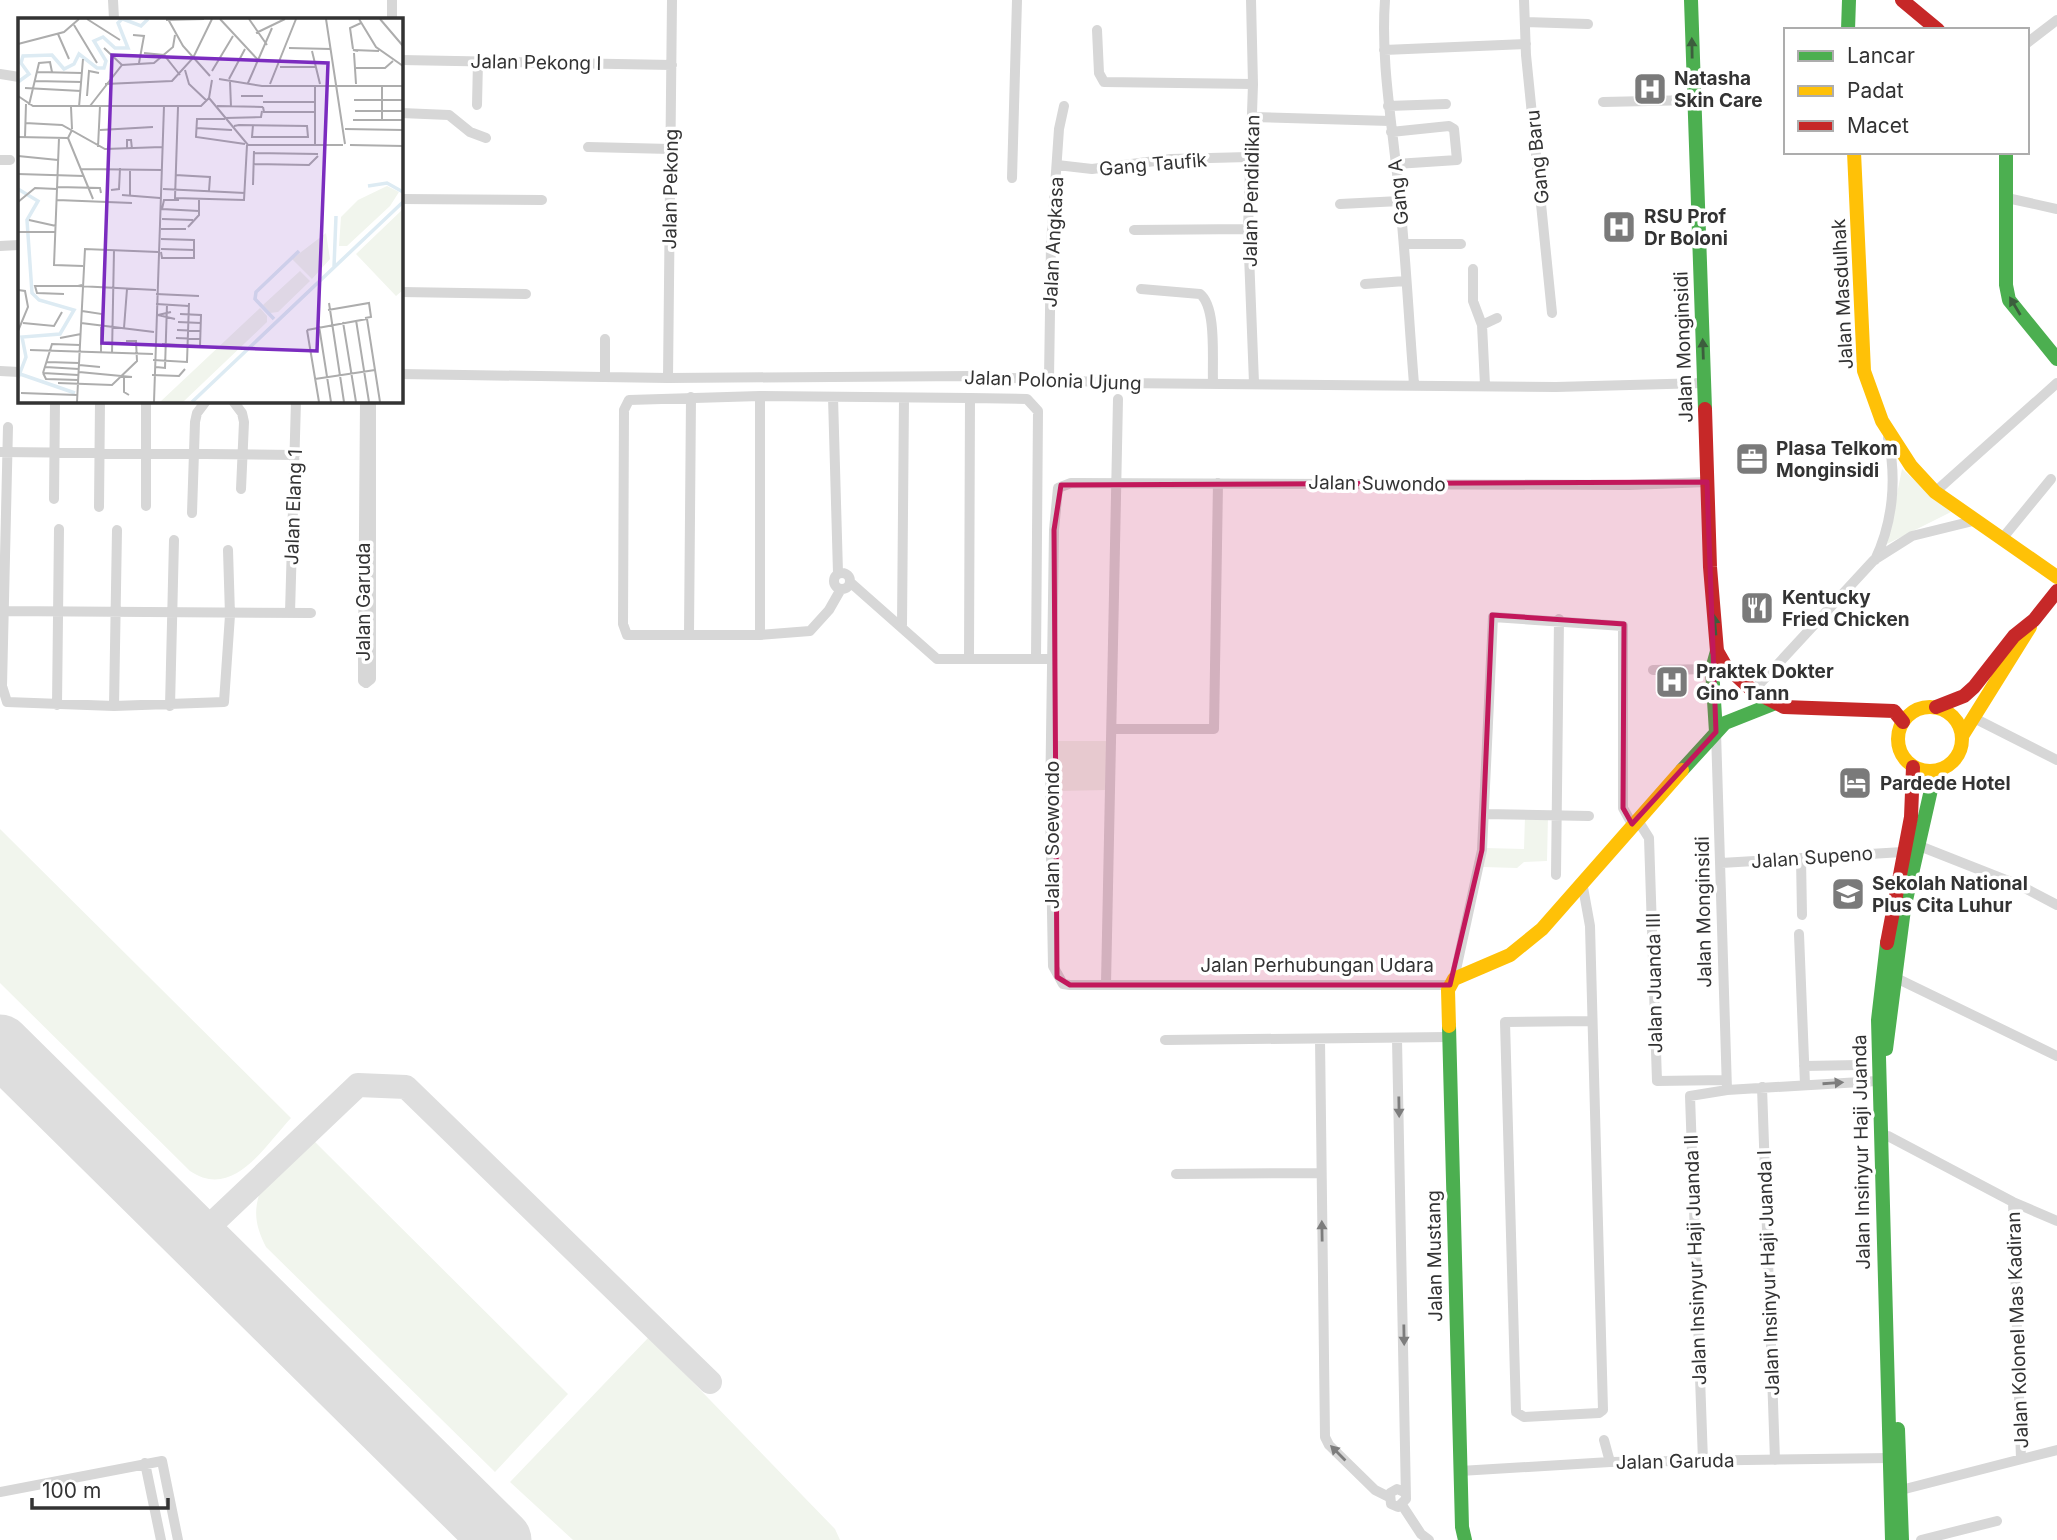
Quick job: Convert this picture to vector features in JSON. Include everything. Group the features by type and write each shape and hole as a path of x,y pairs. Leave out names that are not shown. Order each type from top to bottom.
{"main road":[{"name":"Jalan Monginsidi","path":"1691,0 1707,482 1717,651 1712,669 1716,732"},
{"path":"1848,28 1849,0"},
{"path":"1902,0 1936,28"},
{"name":"Jalan Masdulhak","path":"1854,154 1864,371 1870,395 1885,426 1923,481 1973,521 2057,577"},
{"path":"2006,154 2006,285 2009,300 2057,359"},
{"path":"2034,620 2014,636 1974,687 1964,695 1936,707 1914,711 1903,722 1899,731 1900,751 1913,767 1936,772 1953,763 1959,755 1962,736 1972,717 2034,620 2057,592"},
{"path":"1717,651 1725,665 1773,705 1819,710 1894,711 1903,722"},
{"name":"Jalan Perhubungan Udara","path":"1452,982 1510,955 1542,929 1716,732 1735,717 1773,705"},
{"path":"1936,707 1949,712 1958,722 1962,736"},
{"name":"Jalan Insinyur Haji Juanda","path":"1892,1540 1877,1081 1881,986 1911,817 1913,767"},
{"name":"Jalan Insinyur Haji Juanda","path":"1902,1540 1886,1052 1892,976 1902,908 1936,772"},
{"name":"Jalan Mustang","path":"1452,982 1447,996 1462,1536"}],"street":[{"path":"113,0 114,18"},
{"path":"392,0 392,18"},
{"name":"Jalan Pekong","path":"667,378 672,0"},
{"path":"1012,178 1017,0"},
{"name":"Jalan Pendidikan","path":"1251,0 1253,84 1248,229 1254,383"},
{"name":"Gang A","path":"1385,0 1384,50 1388,106 1400,201 1414,384"},
{"name":"Gang Baru","path":"1524,0 1552,313"},
{"path":"2029,41 2057,20"},
{"path":"1525,22 1588,24"},
{"path":"1097,30 1099,74 1104,82 1253,84"},
{"path":"1384,50 1526,44"},
{"name":"Jalan Pekong I","path":"402,60 672,65"},
{"path":"477,105 478,61"},
{"path":"0,74 18,77"},
{"path":"1603,102 1694,100"},
{"path":"1388,106 1446,104"},
{"name":"Jalan Angkasa","path":"1049,379 1051,244 1064,106"},
{"path":"402,113 449,115 470,132 486,138"},
{"path":"1252,117 1390,121"},
{"path":"1391,132 1454,128 1457,160 1396,164"},
{"path":"588,147 671,149"},
{"name":"Gang Taufik","path":"1057,165 1091,169 1171,159 1249,157"},
{"path":"2007,198 2057,209"},
{"path":"402,199 542,200"},
{"path":"1340,204 1400,201"},
{"path":"1134,230 1248,229"},
{"path":"1404,244 1461,244"},
{"path":"0,246 18,246"},
{"path":"1473,269 1474,306 1482,325 1485,385"},
{"path":"1365,284 1405,281"},
{"path":"1140,289 1191,292 1207,299 1211,315 1213,383"},
{"path":"402,292 526,294"},
{"path":"1482,325 1497,318"},
{"path":"605,339 605,377"},
{"path":"0,372 18,372"},
{"name":"Jalan Polonia Ujung","path":"402,374 667,378 972,376 1118,383 1569,387 1704,383"},
{"path":"1935,492 2057,383"},
{"path":"833,397 838,573 846,573 846,586 829,610 810,631 760,635 630,636 623,624 625,407 636,398 760,396 1027,399 1038,411 1036,659"},
{"path":"760,396 760,635"},
{"path":"690,635 691,397"},
{"path":"902,625 904,398"},
{"path":"969,659 970,398"},
{"path":"1106,984 1114,484 1118,399"},
{"path":"54,499 55,402"},
{"path":"99,507 100,402"},
{"path":"146,402 146,506"},
{"path":"192,513 197,413 205,402"},
{"path":"234,402 242,413 244,422 241,489"},
{"name":"Jalan Elang 1","path":"290,613 296,402"},
{"name":"Jalan Garuda","path":"367,611 371,679 368,683 363,681 367,611 368,402"},
{"path":"1753,691 1874,560 1882,545 1892,495 1892,459 1885,426"},
{"path":"9,427 4,452 3,611 3,697 9,704 170,706 226,701 230,615 228,550"},
{"path":"4,452 295,455"},
{"path":"2001,540 2051,479"},
{"name":"Jalan Suwondo","path":"1055,498 1058,488 1065,484 1629,485 1707,482"},
{"path":"1112,729 1214,729 1217,483"},
{"name":"Jalan Soewondo","path":"1055,498 1050,805 1053,962 1057,976 1063,984"},
{"path":"1874,560 1912,536 1973,521"},
{"path":"57,705 59,529"},
{"path":"114,706 117,530"},
{"path":"170,706 174,540"},
{"path":"846,586 902,625 933,657 1052,659"},
{"path":"3,611 230,615 311,613"},
{"path":"1452,982 1482,850 1492,620 1497,616 1620,624 1624,628 1623,808 1635,822"},
{"path":"1556,875 1559,620"},
{"path":"1653,670 1712,669"},
{"path":"1972,717 2057,761"},
{"name":"Jalan Monginsidi","path":"1716,732 1726,1085"},
{"path":"1484,814 1589,816"},
{"name":"Jalan Juanda III","path":"1635,822 1649,838 1657,1080 1726,1085"},
{"path":"1917,845 2021,886 2057,905"},
{"name":"Jalan Supeno","path":"1721,863 1903,852"},
{"path":"1801,858 1802,915"},
{"path":"1582,882 1590,926 1603,1410 1599,1413 1520,1416 1516,1412 1506,1022 1592,1021"},
{"path":"1799,934 1805,1085"},
{"path":"1892,976 2053,1054 2057,1043"},
{"name":"Jalan Perhubungan Udara","path":"1063,984 1452,982"},
{"path":"1165,1040 1449,1037"},
{"path":"1397,1039 1406,1451 1406,1499 1402,1506"},
{"path":"1320,1040 1325,1437 1329,1445 1375,1490 1389,1497 1394,1506 1402,1506"},
{"path":"1804,1066 1859,1065"},
{"path":"1726,1085 1762,1087 1877,1081"},
{"name":"Jalan Insinyur Haji Juanda II","path":"1703,1461 1689,1100 1694,1094 1726,1085"},
{"name":"Jalan Insinyur Haji Juanda I","path":"1762,1087 1775,1460"},
{"path":"1888,1136 2013,1202 2057,1221"},
{"path":"1177,1174 1321,1173"},
{"name":"Jalan Kolonel Mas Kadiran","path":"2013,1202 2021,1459"},
{"path":"1604,1440 1610,1462"},
{"path":"1901,1490 2057,1450"},
{"name":"Jalan Garuda","path":"1460,1471 1610,1462 1889,1458"},
{"path":"0,1492 159,1460 164,1463 178,1540"},
{"path":"145,1463 162,1540"},
{"path":"1389,1497 1393,1490 1404,1492"},
{"path":"1402,1506 1421,1534 1429,1540"},
{"path":"1921,1540 1997,1521"}],"highlighted area":[{"path":"1707,482 1716,732 1632,824 1623,808 1624,624 1492,615 1482,850 1450,985 1070,985 1057,977 1054,530 1061,485"}],"shaded area":[{"path":"1902,469 1951,512 1887,544"},
{"path":"1057,741 1106,741 1107,790 1058,791"},
{"path":"1525,816 1548,816 1547,861 1524,862 1517,868 1483,867 1485,848 1524,849"},
{"path":"0,829 291,1118 259,1155 234,1175 220,1179 206,1178 190,1171 0,983"},
{"path":"313,1140 568,1394 495,1472 266,1247 257,1222 259,1195"},
{"path":"649,1337 835,1529 840,1540 573,1540 510,1482"}],"taxiway":[{"path":"217,1219 358,1085 406,1087 710,1382"}],"runway":[{"path":"0,1045 501,1540"}],"traffic: fast":[{"path":"1691,0 1705,409"},
{"path":"1848,28 1849,0"},
{"path":"2006,154 2006,285 2009,300 2057,359"},
{"path":"1716,732 1712,669 1717,651"},
{"path":"1682,770 1725,723 1773,704"},
{"path":"1886,1049 1904,909 1935,772"},
{"path":"1887,943 1878,1020 1892,1540"},
{"path":"1449,1026 1462,1527 1465,1540"},
{"path":"1898,1429 1902,1540"}],"traffic: slow":[{"path":"1854,154 1864,371 1882,421 1911,466 1935,492 2057,577"},
{"path":"1962,736 2030,627"},
{"path":"1924,707 1936,707 1953,716 1960,727 1962,739 1960,751 1953,762 1936,771 1924,771 1912,766 1903,757 1898,745 1898,733 1903,721 1912,712 1924,707"},
{"path":"1449,1026 1448,990 1454,979 1510,955 1542,929 1682,770"}],"traffic: jam":[{"path":"1902,0 1936,28"},
{"path":"1705,409 1710,567 1717,651 1725,665 1753,691 1784,707 1894,711 1903,722"},
{"path":"1936,707 1964,696 1974,687 2014,636 2034,620 2057,591"},
{"path":"1887,943 1911,817 1913,767"}],"place":[{"name":"Natasha Skin Care","path":"1650,89"},
{"name":"RSU Prof Dr Boloni","path":"1619,227"},
{"name":"Plasa Telkom Monginsidi","path":"1752,459"},
{"name":"Kentucky Fried Chicken","path":"1757,608"},
{"name":"Praktek Dokter Gino Tann","path":"1672,682"},
{"name":"Pardede Hotel","path":"1855,783"},
{"name":"Sekolah National Plus Cita Luhur","path":"1848,894"}]}
